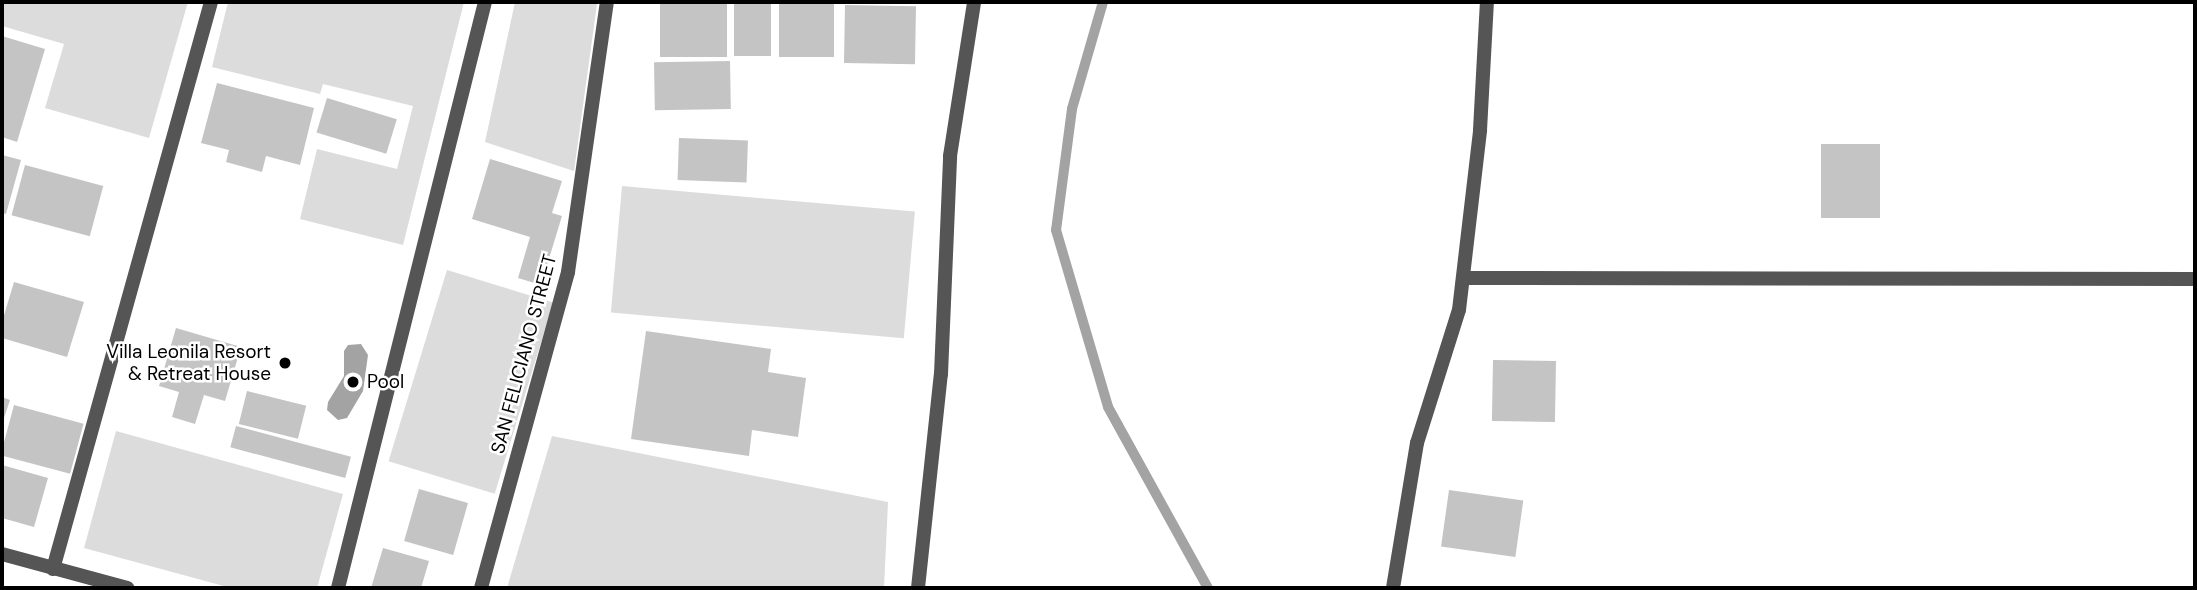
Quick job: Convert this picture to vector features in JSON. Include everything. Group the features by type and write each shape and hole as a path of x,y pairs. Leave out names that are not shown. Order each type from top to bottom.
{"street":[{"path":"53,569 211,2"},
{"path":"338,588 485,2"},
{"name":"SAN FELICIANO STREET","path":"481,588 568,272 607,2"},
{"path":"918,588 941,374 950,156 974,2"},
{"path":"1393,588 1417,443 1459,310 1480,130 1487,2"},
{"path":"1463,278 2195,279"},
{"path":"2,554 127,588"}],"shaded area":[{"path":"2,2 188,2 149,138 45,108 64,44 2,26"},
{"path":"228,2 464,2 403,245 300,219 317,149 397,169 413,106 323,84 320,94 212,67"},
{"path":"515,2 597,4 574,171 485,142"},
{"path":"622,186 915,212 904,338 611,313"},
{"path":"447,270 553,302 495,494 389,461"},
{"name":"Pool","path":"361,344 368,355 363,391 347,418 338,420 327,410 328,402 344,376 344,351 348,345"},
{"path":"116,431 343,494 317,588 231,588 84,548"},
{"path":"552,436 888,502 884,588 507,588"}],"building":[{"path":"660,2 727,2 727,57 660,57"},
{"path":"734,2 771,2 771,56 734,56"},
{"path":"779,2 834,2 834,57 779,57"},
{"path":"845,5 916,6 915,64 844,63"},
{"path":"2,36 45,49 17,142 2,137"},
{"path":"730,61 731,109 655,110 654,62"},
{"path":"217,83 314,108 300,165 266,156 262,172 226,162 229,150 201,143"},
{"path":"327,98 397,119 386,154 316,132"},
{"path":"679,138 748,140 746,182 678,180"},
{"path":"1821,144 1880,144 1880,218 1821,218"},
{"path":"2,155 21,160 6,214 2,213"},
{"path":"490,159 562,181 552,213 562,216 541,285 518,278 530,237 472,219"},
{"path":"25,165 103,186 90,236 12,215"},
{"path":"14,282 84,302 67,357 2,338 2,322"},
{"path":"176,328 241,347 225,401 204,395 195,424 172,417 179,392 159,386"},
{"path":"646,331 771,349 768,372 806,378 798,437 752,430 749,456 631,439"},
{"path":"1493,360 1556,361 1555,422 1492,421"},
{"path":"247,391 306,406 298,439 239,424"},
{"path":"2,397 10,400 2,424"},
{"path":"14,405 84,424 70,474 2,456"},
{"path":"236,426 351,457 345,478 230,447"},
{"path":"2,465 48,478 34,527 2,518"},
{"path":"419,489 468,503 453,555 404,541"},
{"path":"1449,490 1523,500 1515,557 1441,546"},
{"path":"383,548 429,561 421,588 371,588"}],"waterway":[{"path":"1103,2 1072,109 1056,230 1108,407 1208,588"}],"place":[{"name":"Villa Leonila Resort & Retreat House","path":"285,363"},
{"name":"Pool","path":"353,382"}]}
